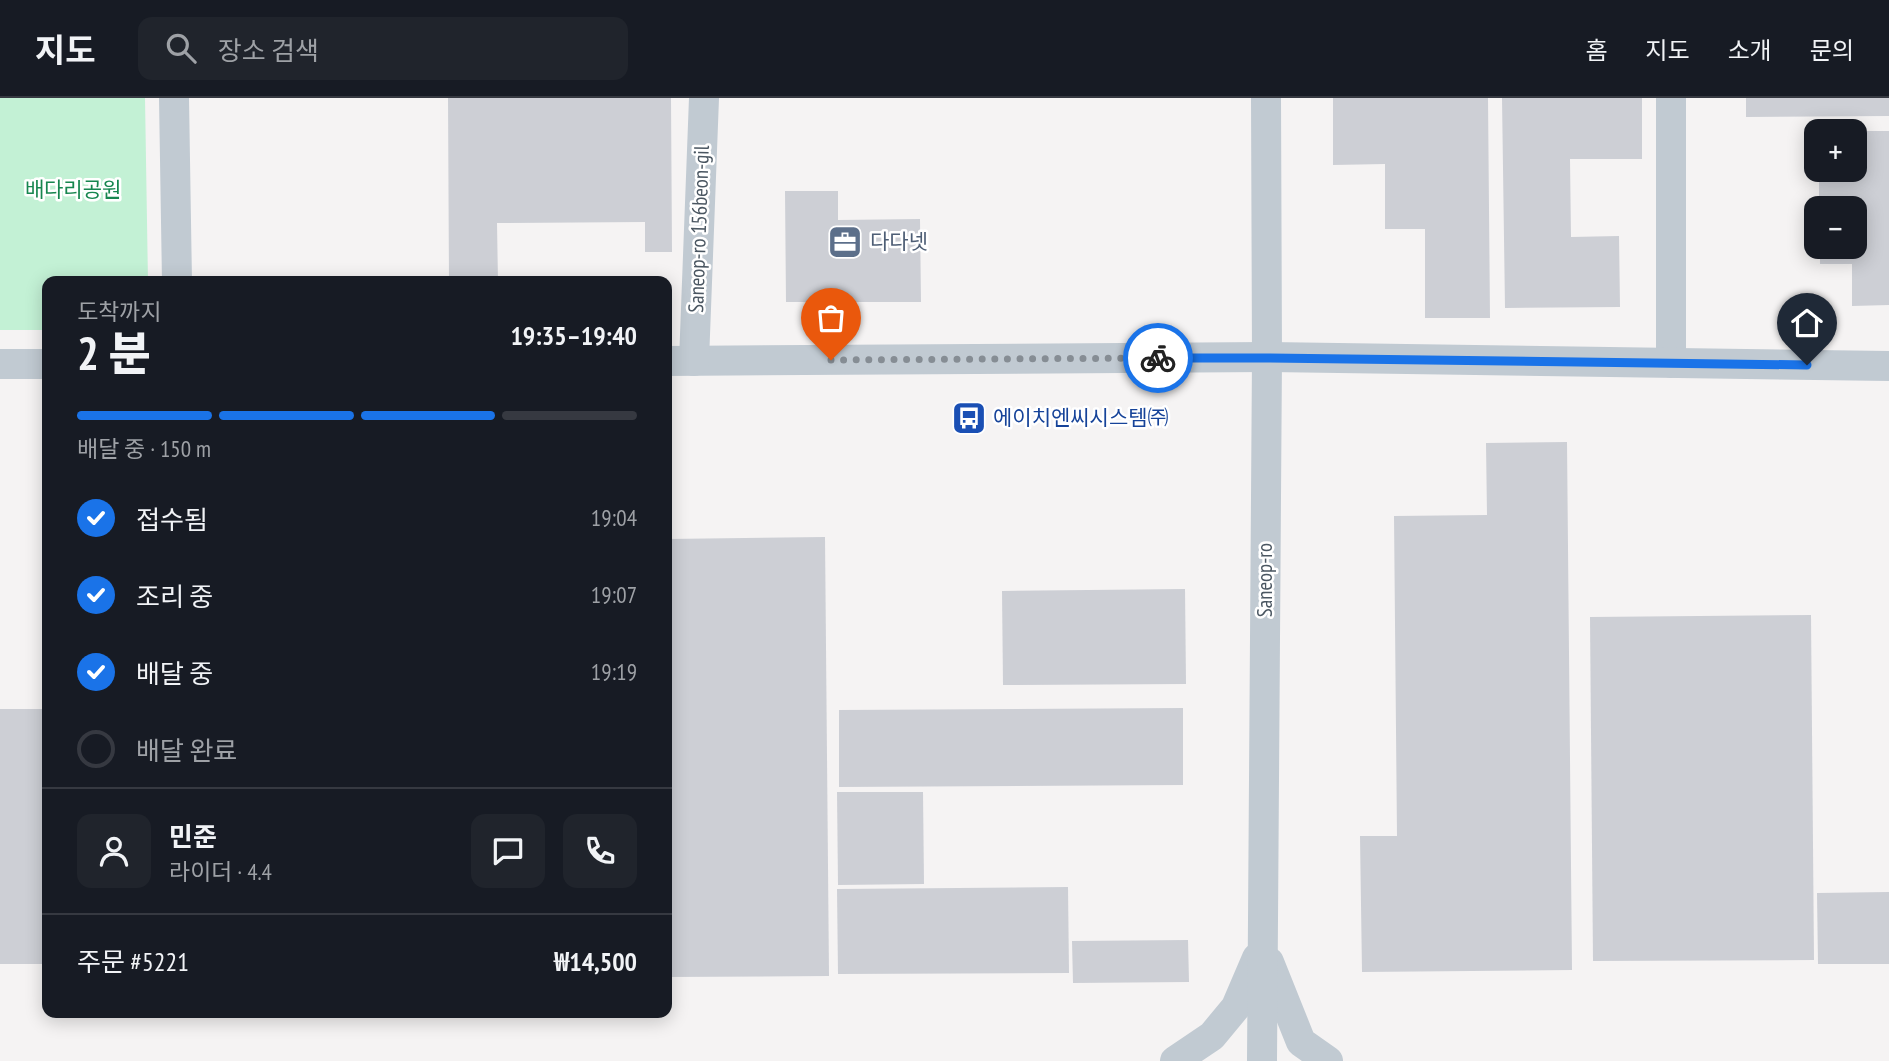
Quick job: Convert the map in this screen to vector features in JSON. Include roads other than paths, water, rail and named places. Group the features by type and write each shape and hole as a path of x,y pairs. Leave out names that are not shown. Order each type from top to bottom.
{"street":[{"path":"174,98 177,276"},
{"name":"Saneop-ro 156beon-gil","path":"704,98 680,361 1267,358 1889,366"},
{"name":"Saneop-ro","path":"1262,1061 1266,98"},
{"path":"1671,98 1671,363"},
{"path":"0,365 42,364"},
{"path":"1175,1061 1212,1036 1236,1007 1263,945"},
{"path":"1263,945 1301,1042 1328,1061"}],"place":[{"name":"다다넷","path":"845,242"},
{"name":"에이치엔씨시스템㈜","path":"969,418"}],"park label":[{"name":"배다리공원","path":"73,190"}]}
